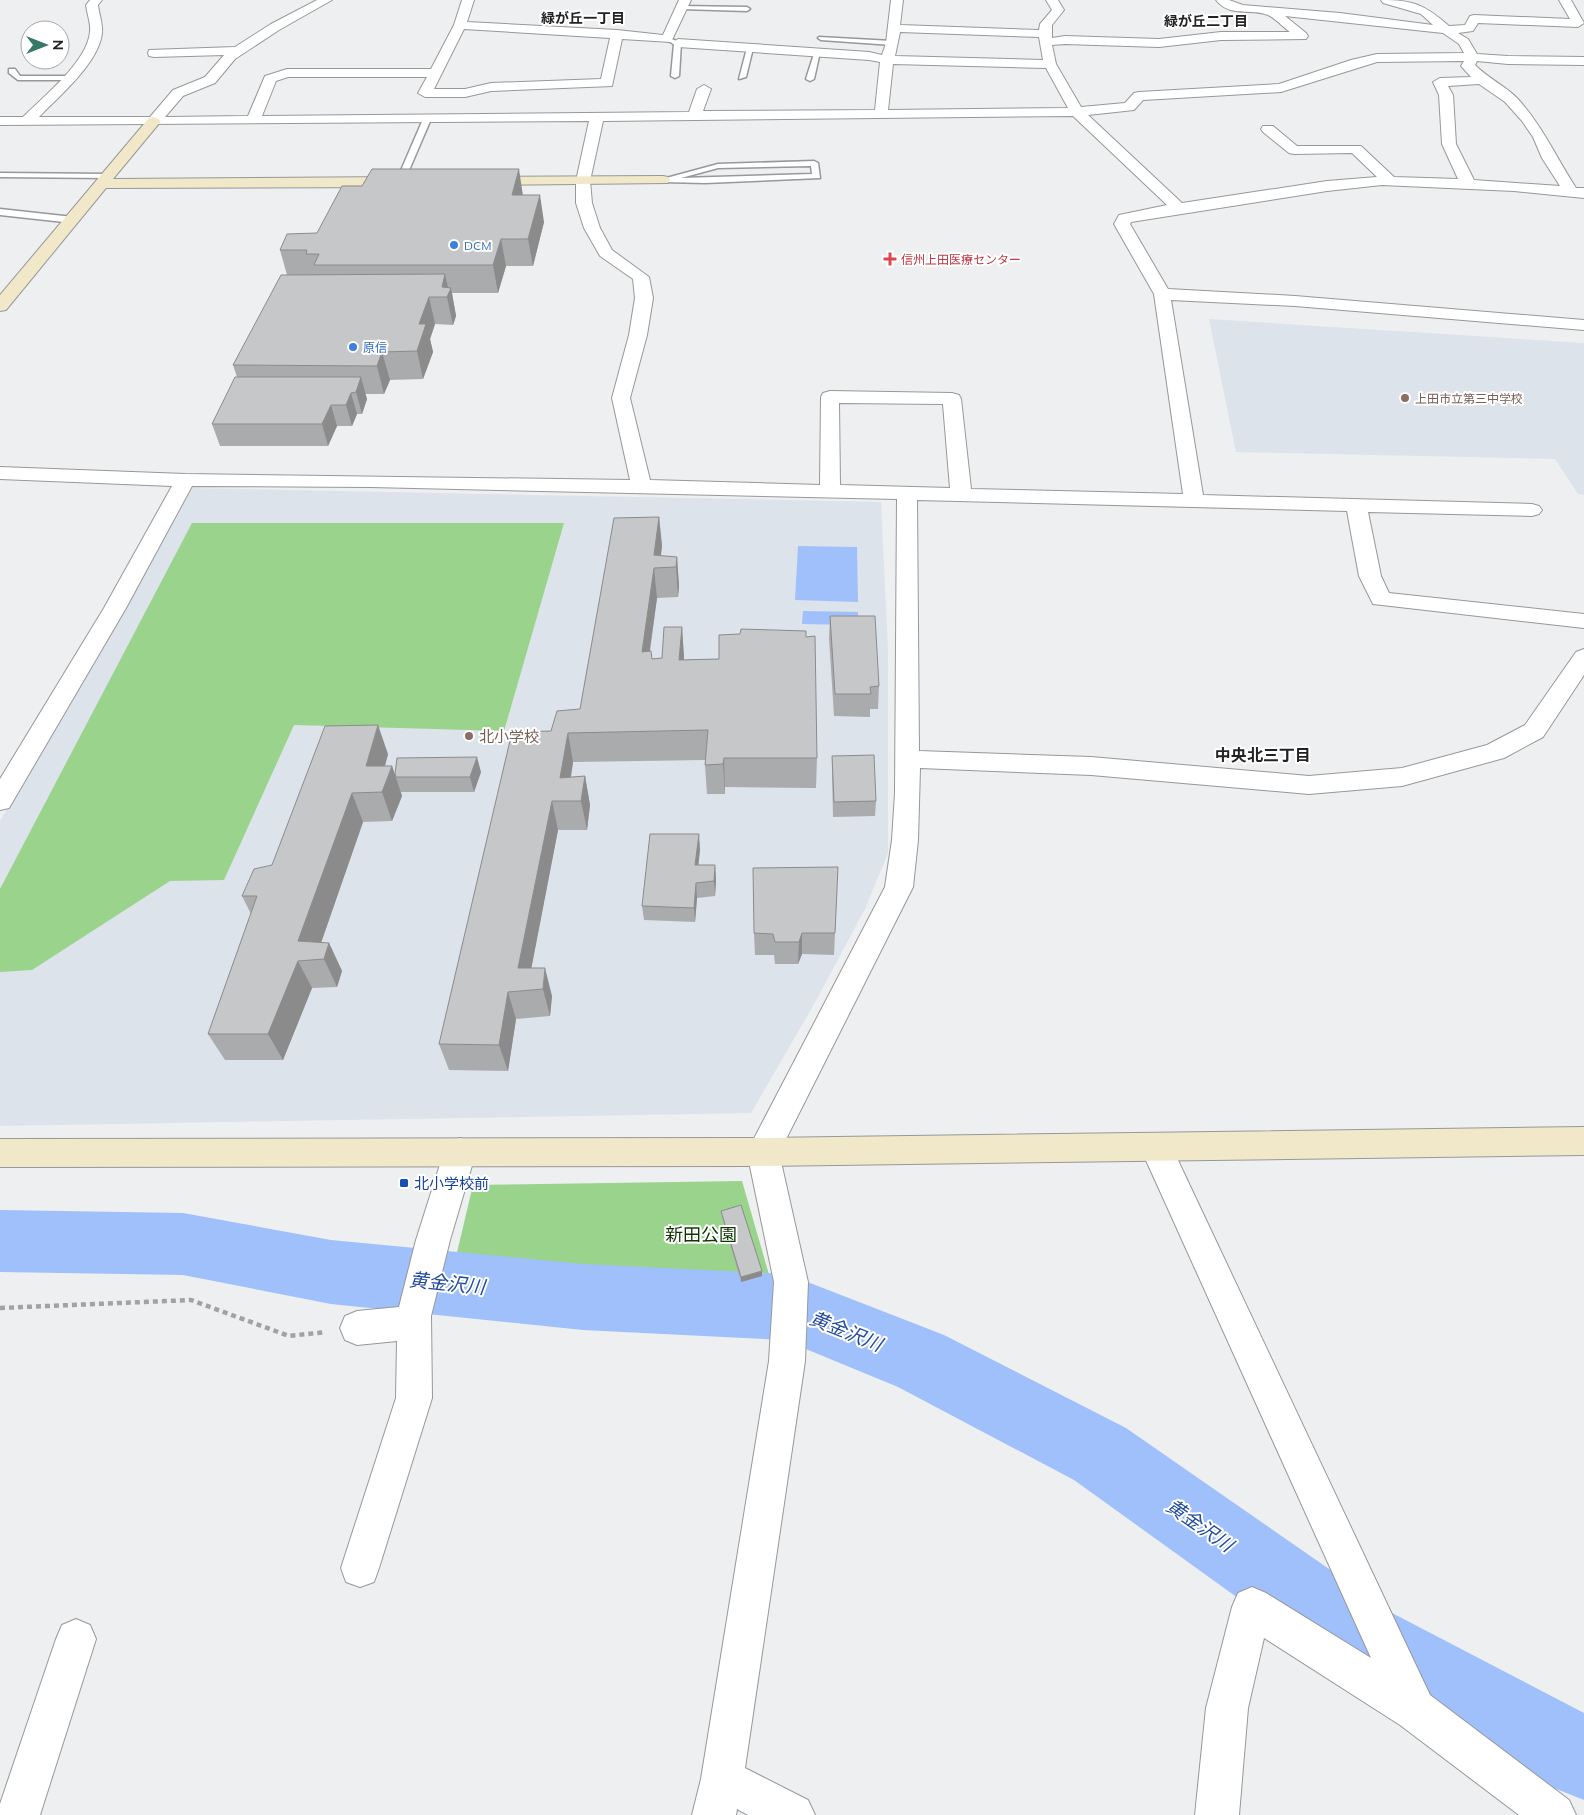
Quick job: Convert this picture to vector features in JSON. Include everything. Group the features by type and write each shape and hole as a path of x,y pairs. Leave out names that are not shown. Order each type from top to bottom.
{"street":[{"path":"27,121 77,70 90,48 96,32 92,5 96,0"},
{"path":"0,306 6,292 73,220 178,92 210,80 236,51 275,27 326,0"},
{"path":"401,119 425,93 460,25 468,0"},
{"path":"881,115 887,60 892,43 897,0"},
{"path":"1052,0 1058,10 1046,24 1045,38 1050,64 1077,112 1179,208"},
{"path":"1222,0 1228,5 1236,7 1272,12 1340,17 1446,30 1468,28 1474,19 1578,23 1579,13 1565,0"},
{"path":"1387,0 1425,11 1446,30 1464,42 1472,57"},
{"path":"673,41 683,4"},
{"path":"894,28 1065,40 1159,43 1221,36 1302,36 1272,12"},
{"path":"460,25 617,34 750,48 869,56 887,60 1050,64"},
{"path":"425,93 465,93 491,87 608,84 617,34"},
{"path":"154,53 236,51"},
{"path":"1472,57 1468,66 1482,80 1510,99 1527,118 1577,191"},
{"path":"0,121 154,122 1077,112 1129,107 1139,96 1281,88 1377,58 1472,57 1508,60 1584,61"},
{"path":"252,120 270,79 287,73 435,72"},
{"path":"1468,184 1449,144 1446,95 1440,82 1482,80"},
{"path":"694,117 704,88"},
{"path":"598,118 583,181 584,203 592,228 606,254 642,277 644,298 621,398 641,486"},
{"path":"1268,129 1294,150 1327,186"},
{"path":"1294,150 1356,149 1390,181"},
{"path":"106,180 419,182"},
{"path":"467,181 663,180"},
{"path":"1194,500 1162,294 1122,224 1124,218 1327,186 1390,181 1577,191"},
{"path":"1162,294 1295,301 1584,325"},
{"path":"830,492 830,397 952,399 960,495"},
{"path":"0,473 185,480 641,486 1532,510"},
{"path":"0,801 115,608 185,480"},
{"path":"793,1815 718,1797 787,1361 791,1282 763,1152 899,887 905,858 908,759 906,698 907,493"},
{"path":"1356,505 1370,576 1381,599 1584,621"},
{"path":"908,759 1091,766 1309,785 1402,777 1495,752 1534,731 1584,658"},
{"path":"0,1154 763,1152 1584,1141"},
{"path":"1156,1147 1415,1710"},
{"path":"360,1568 414,1398 414,1319 433,1240 460,1152"},
{"path":"357,1328 414,1319"},
{"path":"1217,1815 1227,1708 1252,1607 1415,1710 1554,1815"},
{"path":"18,1815 76,1640"}],"lane":[{"path":"683,4 747,9"},
{"path":"821,38 892,43"},
{"path":"673,41 674,76"},
{"path":"742,77 750,48"},
{"path":"810,79 817,52"},
{"path":"12,71 18,78 69,78"},
{"path":"400,182 427,118"},
{"path":"814,163 817,176 705,181 663,180 718,166 814,163"},
{"path":"0,175 106,180"},
{"path":"0,212 73,220"}],"path":[{"path":"0,1308 191,1300 289,1336 357,1328"}],"shaded area":[{"name":"上田市立第三中学校","path":"1209,319 1584,343 1584,495 1578,494 1555,459 1236,452"},
{"name":"北小学校","path":"192,488 881,502 888,651 888,853 865,909 813,1006 751,1113 0,1126 0,821"}],"green space":[{"path":"192,523 564,523 504,731 294,725 224,880 170,881 32,970 0,972 0,889"},
{"name":"新田公園","path":"742,1181 774,1292 454,1265 473,1185"}],"water":[{"path":"798,546 857,547 858,602 795,600"},
{"path":"803,611 858,612 858,625 802,624"}],"building":[{"path":"372,169 519,169 512,195 540,195 528,239 501,239 493,265 314,265 319,254 306,254 307,250 280,250 287,234 317,233 342,186 362,186"},
{"path":"445,274 442,287 451,288 447,297 429,297 419,324 426,324 417,351 382,352 377,366 233,365 281,275"},
{"path":"235,377 361,377 356,392 351,393 346,405 331,405 322,424 212,424"},
{"path":"659,517 654,555 677,557 676,567 654,568 642,652 651,651 652,659 662,658 664,627 682,627 679,660 719,659 719,635 740,634 741,629 806,631 806,637 815,636 817,758 724,758 723,764 705,765 708,730 568,733 560,778 585,776 581,801 552,801 518,968 545,968 543,989 508,992 499,1045 439,1044 512,732 551,731 557,711 580,709 614,518"},
{"path":"830,616 875,616 879,686 870,687 871,694 835,694"},
{"path":"378,725 366,766 392,766 382,792 352,793 298,941 329,943 324,959 298,961 268,1034 208,1034 257,896 242,896 254,869 272,865 325,726"},
{"path":"874,755 876,801 834,802 832,756"},
{"path":"477,757 470,777 396,777 395,774 397,758"},
{"path":"650,834 699,834 695,865 715,865 714,881 696,883 694,908 642,906"},
{"path":"838,867 835,933 802,933 799,942 775,942 773,934 754,933 753,868"},
{"path":"741,1205 762,1271 741,1277 721,1211"}],"waterway":[{"name":"黄金沢川","path":"0,1241 183,1244 331,1272 583,1297 787,1307 834,1328 919,1360 1100,1454 1366,1642 1584,1758"}],"place":[{"name":"DCM","path":"454,245"},
{"name":"信州上田医療センター","path":"890,259"},
{"name":"原信","path":"353,347"},
{"name":"上田市立第三中学校","path":"1405,398"},
{"name":"北小学校","path":"469,736"},
{"name":"北小学校前","path":"404,1183"}],"district":[{"name":"緑が丘一丁目","path":"583,18"},
{"name":"緑が丘二丁目","path":"1206,21"},
{"name":"中央北三丁目","path":"1263,755"}]}
